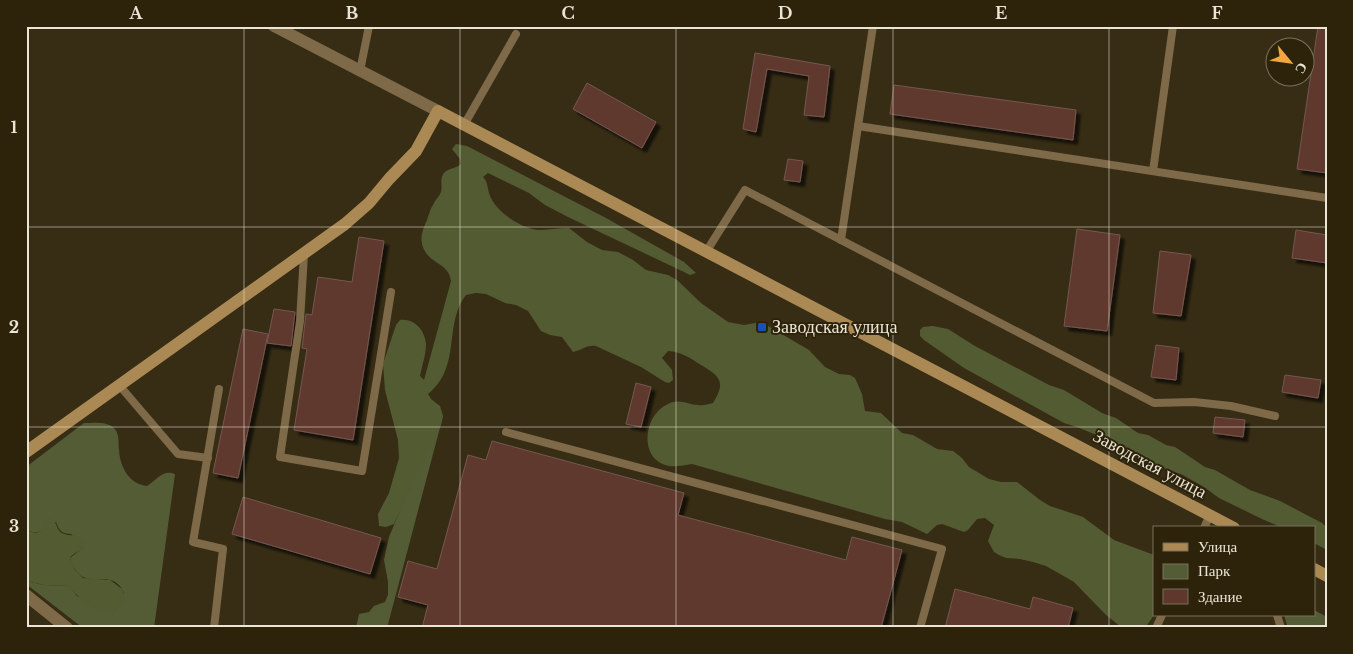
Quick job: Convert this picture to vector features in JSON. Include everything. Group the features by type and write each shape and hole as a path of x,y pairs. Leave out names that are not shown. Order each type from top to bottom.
{"street":[{"path":"26,452 345,224 369,202 416,151 438,111 274,26"},
{"name":"Заводская улица","path":"438,111 1230,526"},
{"path":"26,594 68,628"}],"lane":[{"path":"360,71 369,26"},
{"path":"841,240 873,26"},
{"path":"1153,171 1173,26"},
{"path":"464,125 516,34"},
{"path":"858,126 1327,198"},
{"path":"706,252 745,190 1154,403 1194,402 1230,406 1275,416"},
{"path":"304,254 300,321 280,457 362,470 391,292"},
{"path":"119,385 178,454 208,458"},
{"path":"214,628 223,549 193,542 219,388"},
{"path":"506,432 942,549 920,628"},
{"path":"1205,526 1210,515"},
{"path":"1156,628 1162,616"},
{"path":"1277,616 1281,628"}],"green space":[{"path":"456,144 467,146 606,218 684,262 696,273 690,275 568,217 545,205 529,193 488,173 483,177 494,204 511,219 531,229 569,228 587,242 602,250 618,252 646,270 668,275 677,280 701,303 728,322 744,325 761,322 809,350 825,367 839,374 850,375 855,378 862,394 865,411 881,413 902,433 913,435 937,449 953,451 969,467 989,479 1001,482 1017,482 1050,506 1083,517 1114,540 1153,555 1153,616 1145,628 1121,627 1106,615 1074,582 1046,566 1020,559 1006,558 994,552 988,541 994,525 985,518 977,519 964,532 942,524 937,525 927,534 902,522 885,519 692,464 669,466 659,462 652,455 648,447 647,437 653,417 672,402 694,405 713,403 720,389 719,380 716,376 689,357 668,351 662,358 672,370 673,380 669,383 641,367 596,346 589,346 573,352 562,337 541,331 528,311 486,294 466,295 459,307 445,371 438,383 428,394 440,406 443,416 441,425 394,524 386,527 379,526 378,514 389,493 399,458 398,440 385,390 383,364 396,325 400,320 410,321 418,326 425,339 425,352 420,376 424,380 451,281 447,271 426,253 422,244 422,236 431,208 441,192 443,176 446,171 461,164 460,159 452,149"},
{"path":"933,326 948,329 975,346 1049,385 1064,390 1102,413 1116,418 1138,433 1148,435 1166,445 1175,447 1205,467 1215,470 1250,490 1280,501 1322,523 1327,528 1327,550 1316,544 1316,526 1278,526 1262,519 1219,498 1183,475 1148,462 1111,441 1064,423 964,368 920,336 920,330 923,327"},
{"path":"441,413 443,416 442,420 387,628 356,628 359,614 369,612 374,606 385,602 388,595 384,560 389,537"},
{"path":"84,423 104,423 116,430 121,463 127,474 135,482 147,486 163,474 175,474 154,628 83,628 26,584 26,581 44,585 68,586 77,596 115,611 121,604 124,593 112,580 89,579 75,570 70,558 84,547 71,534 61,531 56,522 38,532 26,529 26,467"},
{"path":"49,518 54,521 58,530 62,533 76,536 84,543 84,547 70,558 75,570 83,578 110,580 122,589 125,596 124,601 113,614 103,613 84,602 68,586 44,585 26,581 26,529 38,532 42,530 42,522"},
{"path":"1316,611 1327,617 1327,628 1288,628 1284,616 1316,616"}],"building":[{"path":"1318,26 1327,26 1327,173 1297,169 1309,88 1316,88 1316,40"},
{"path":"755,53 830,66 824,117 804,115 809,76 767,69 756,132 743,129"},
{"path":"587,83 656,122 642,148 573,109"},
{"path":"894,85 1076,110 1073,140 890,114"},
{"path":"788,159 803,161 800,182 784,180"},
{"path":"1077,229 1120,235 1107,331 1064,326"},
{"path":"1296,230 1327,235 1327,263 1292,258"},
{"path":"359,237 384,241 353,440 294,430 307,349 302,348 306,314 312,315 318,277 352,282"},
{"path":"1160,251 1191,255 1181,316 1153,313"},
{"path":"274,309 295,312 291,346 267,343"},
{"path":"243,329 268,334 238,478 213,473"},
{"path":"1156,345 1179,348 1176,380 1151,377"},
{"path":"1285,375 1321,380 1318,398 1282,392"},
{"path":"636,383 651,387 641,427 626,424"},
{"path":"1215,417 1245,420 1243,437 1213,433"},
{"path":"492,441 684,493 678,515 846,560 852,537 902,550 881,628 422,628 428,605 398,597 408,561 437,569 468,455 486,460"},
{"path":"243,497 381,538 370,574 232,534"},
{"path":"955,589 1030,609 1033,597 1073,608 1068,628 945,628"}],"place":[{"name":"Заводская улица","path":"762,327"}]}
